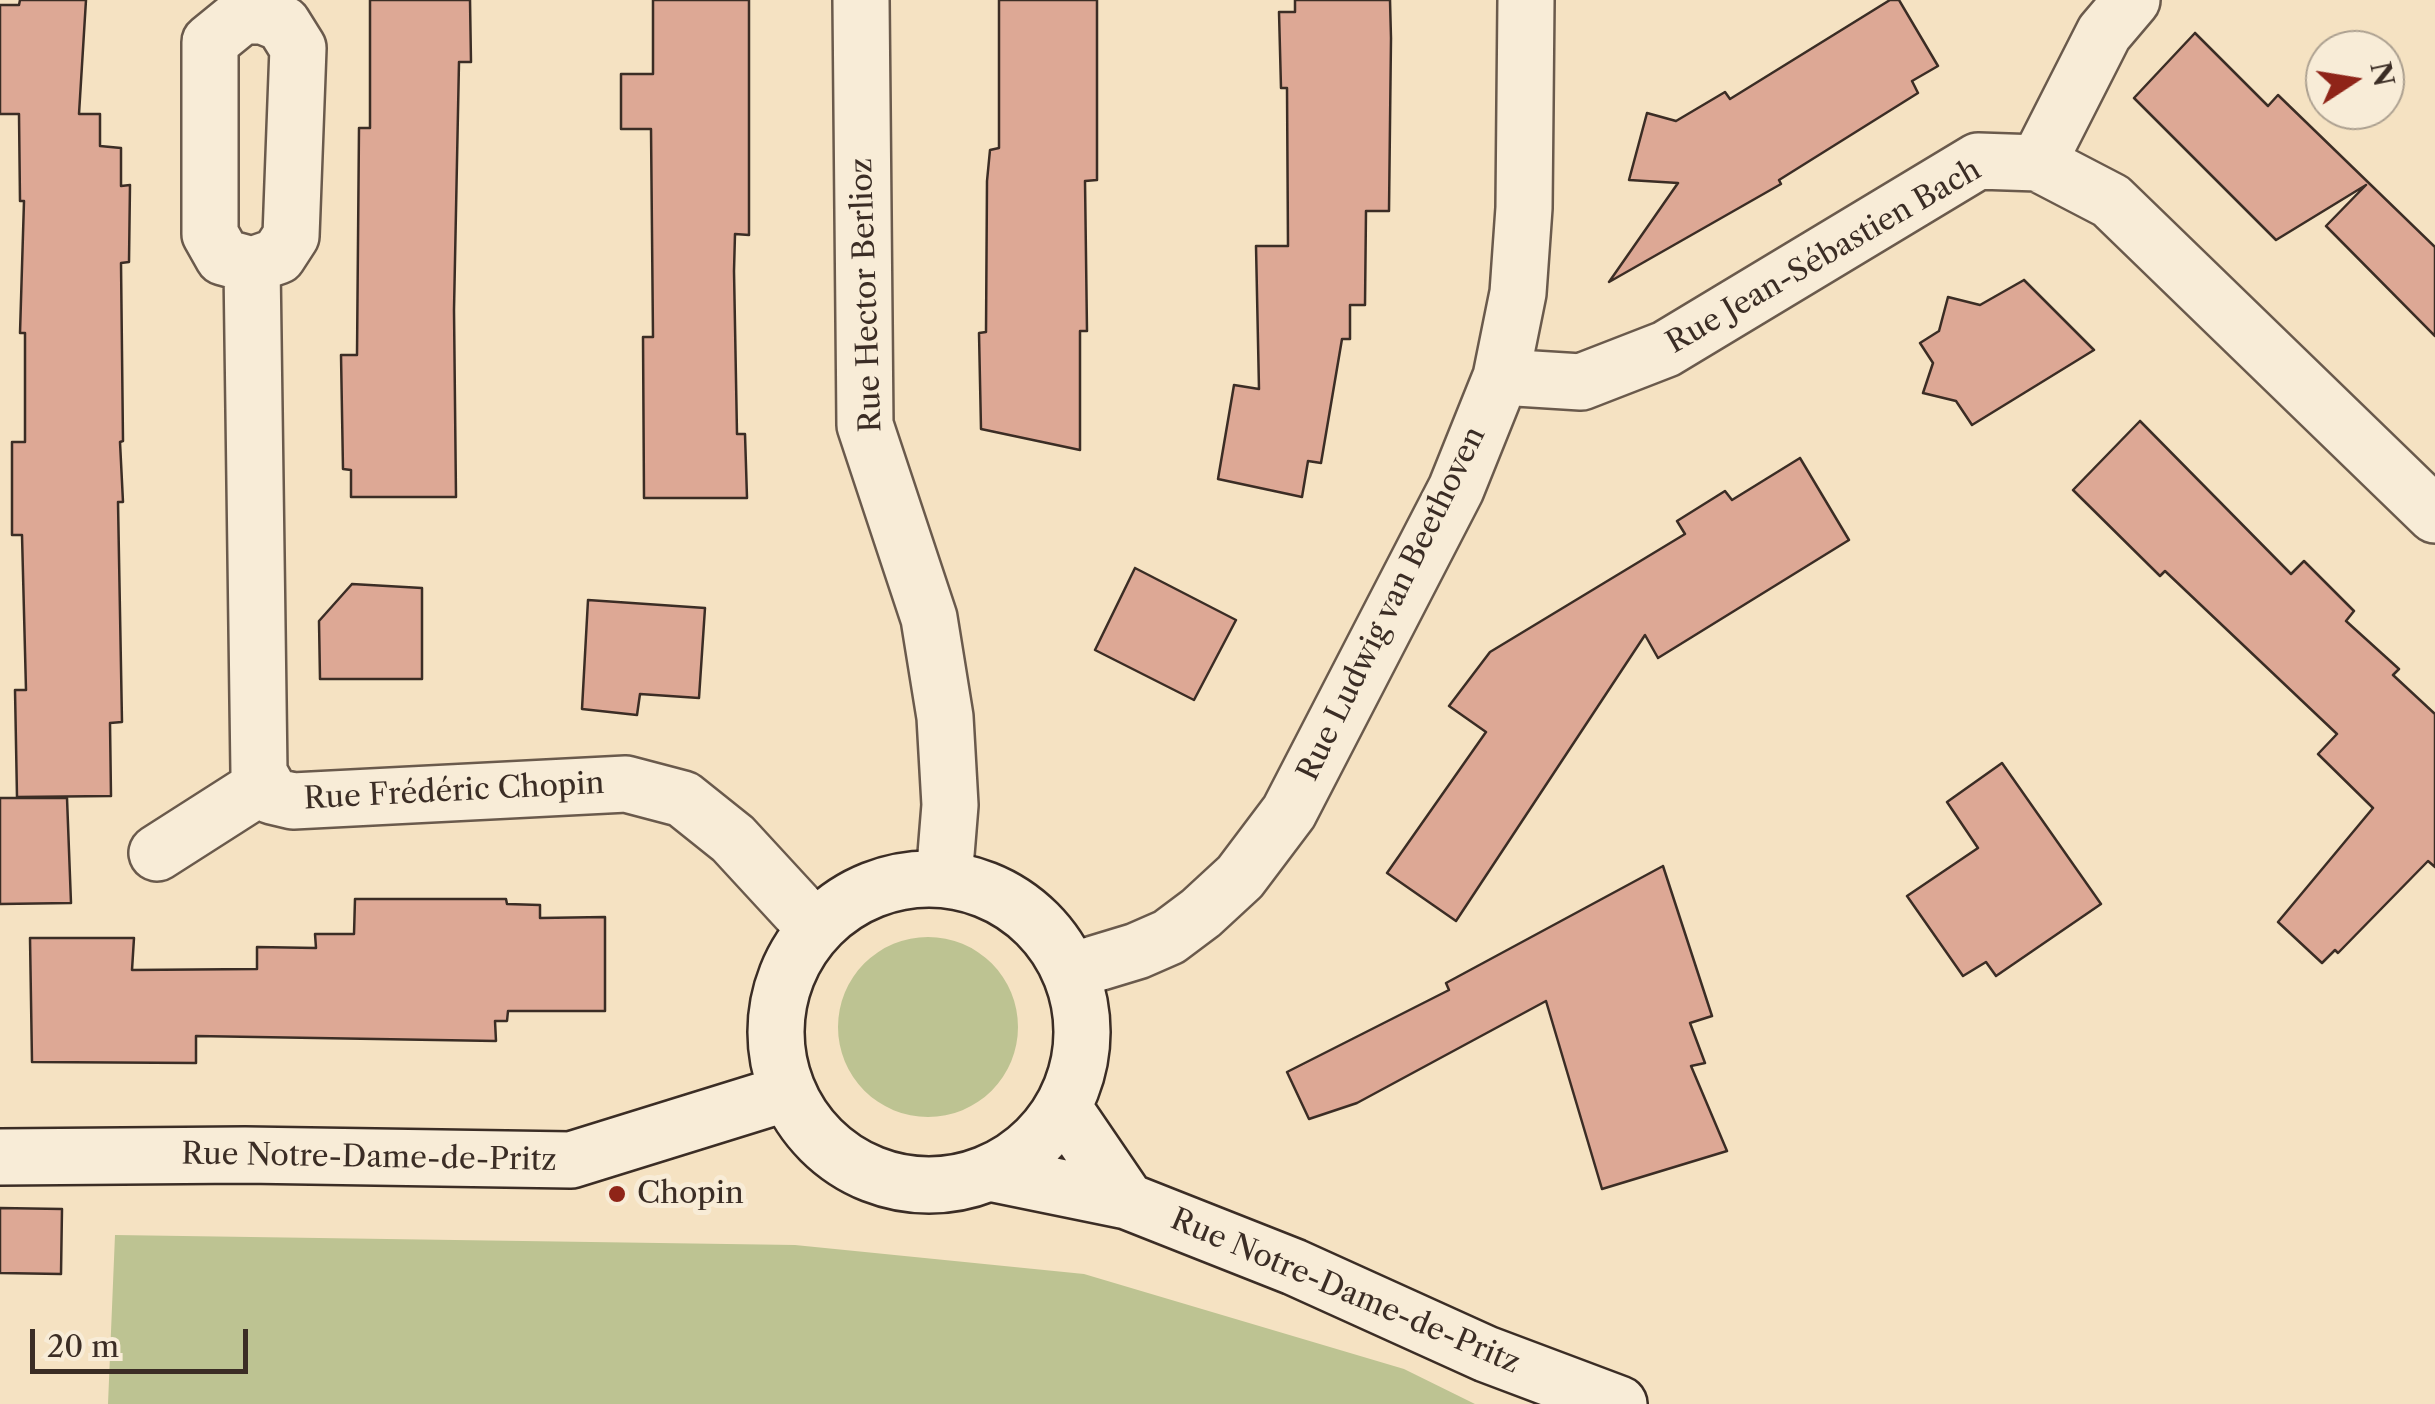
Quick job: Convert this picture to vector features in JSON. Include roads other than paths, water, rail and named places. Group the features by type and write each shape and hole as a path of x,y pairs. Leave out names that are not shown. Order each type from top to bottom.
{"street":[{"name":"Rue Hector Berlioz","path":"861,0 865,426 929,618 945,717 950,805 944,879"},
{"name":"Rue Ludwig van Beethoven","path":"1070,971 1136,951 1169,936 1240,877 1289,812 1456,489 1501,377 1518,293 1524,208 1526,0"},
{"path":"2038,163 2104,32 2132,0"},
{"path":"242,8 283,24 298,48 291,236 278,256 252,265 223,256 210,234 210,42 242,8"},
{"name":"Rue Jean-Sébastien Bach","path":"1501,377 1581,382 1666,349 1978,161 2038,163 2111,201 2435,515"},
{"name":"Rue Frédéric Chopin","path":"252,265 258,753 259,773 272,796 293,801 626,784 683,799 734,839 815,928"},
{"path":"156,853 265,784"},
{"name":"Rue Notre-Dame-de-Pritz","path":"944,879 984,888 1020,907 1050,936 1070,971 1082,1016 1079,1063 1062,1107 1032,1146 990,1174 944,1185 895,1182 851,1164 813,1134 788,1093 776,1050 778,1006 791,964 815,928 852,898 896,881 944,879"},
{"name":"Rue Notre-Dame-de-Pritz","path":"0,1157 245,1155 572,1160 788,1093"},
{"path":"1062,1107 1127,1200"},
{"name":"Rue Notre-Dame-de-Pritz","path":"990,1174 1127,1200 1294,1266 1486,1354 1619,1404"}],"place":[{"name":"Chopin","path":"617,1194"}]}
